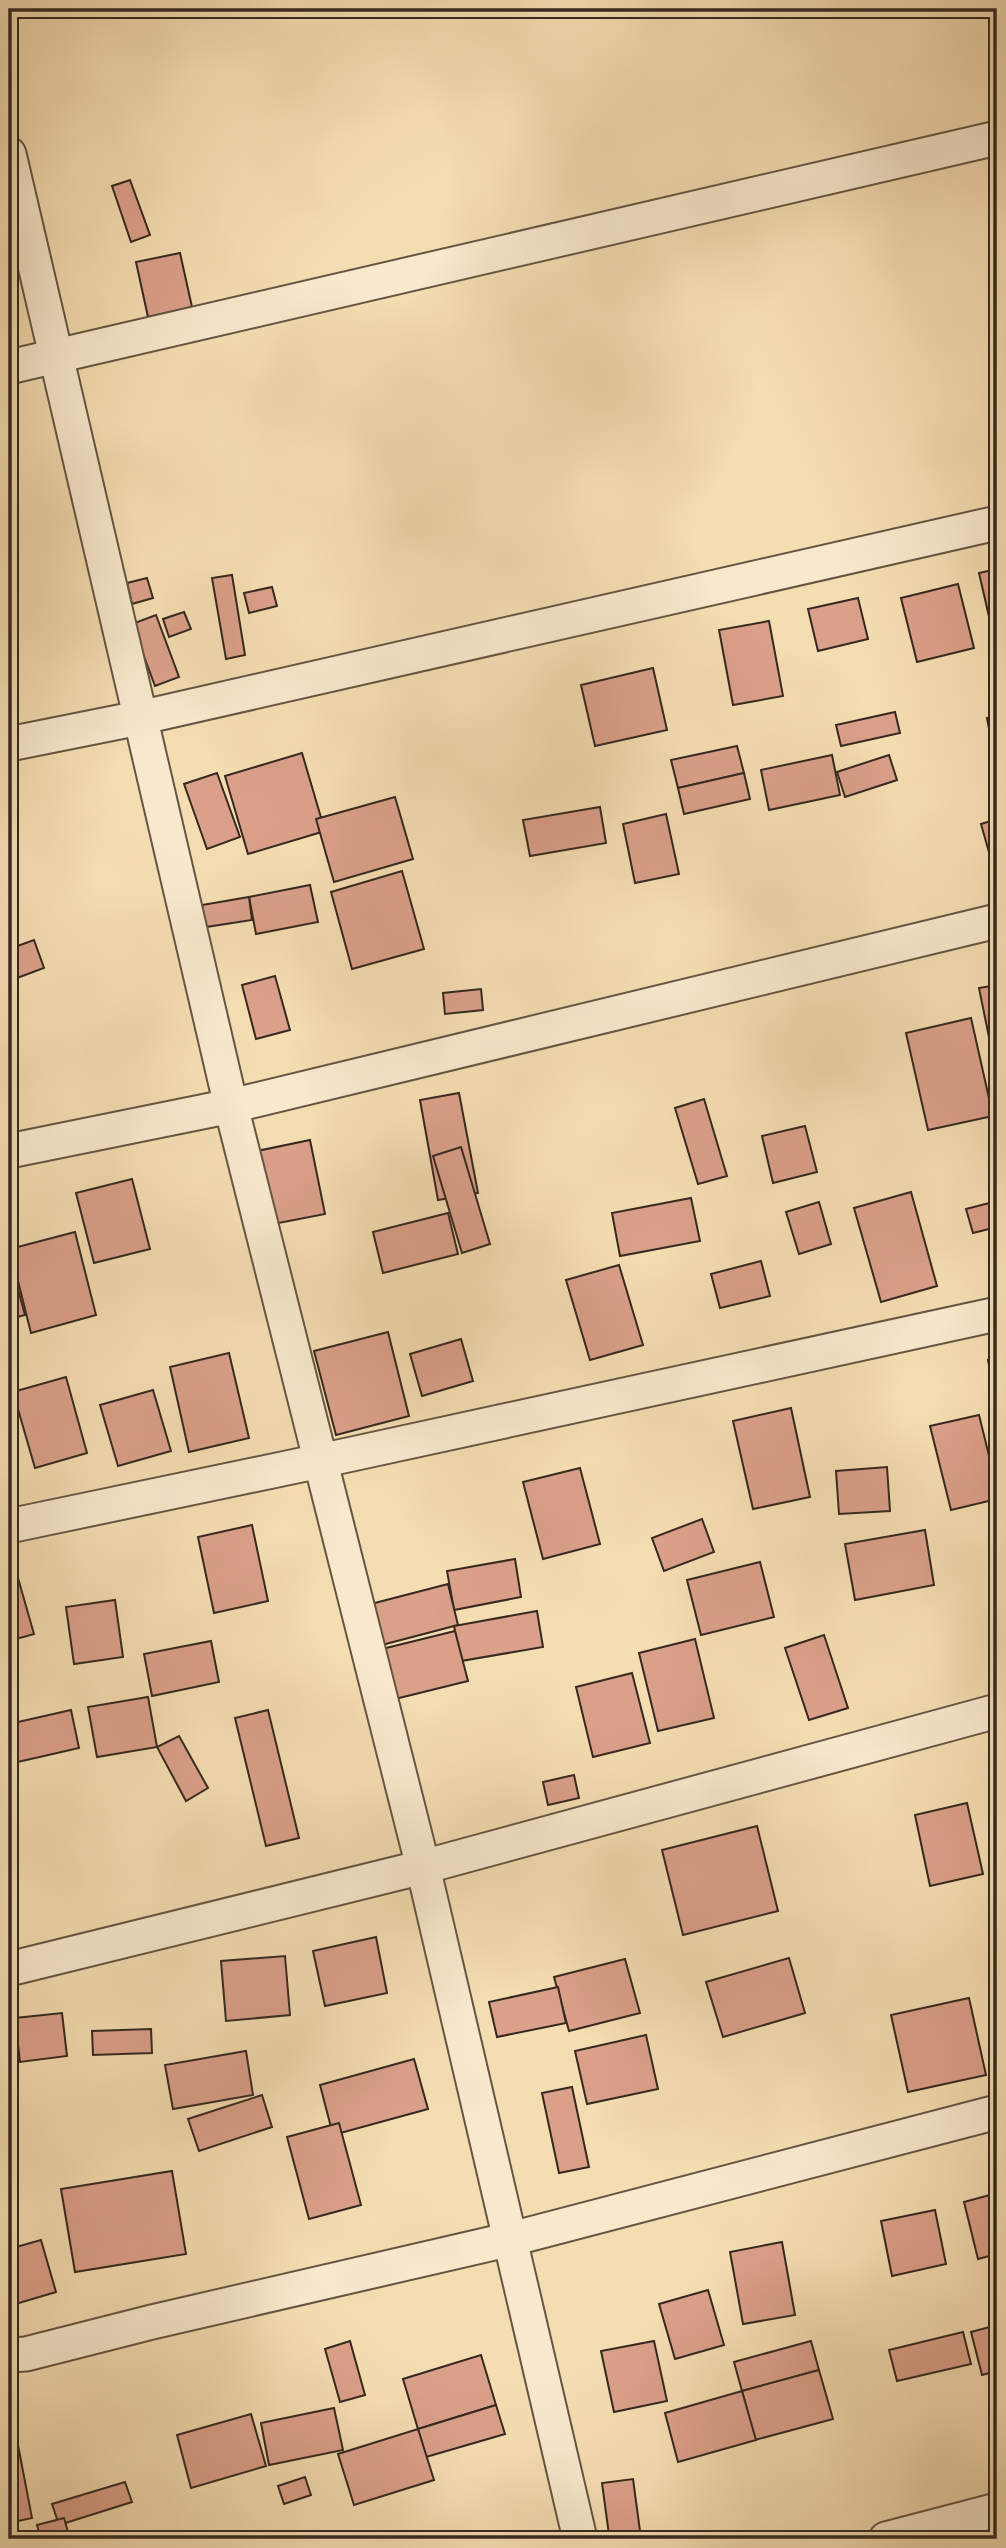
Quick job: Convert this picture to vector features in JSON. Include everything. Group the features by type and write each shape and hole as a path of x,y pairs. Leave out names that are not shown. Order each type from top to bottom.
{"street":[{"path":"9,367 997,138"},
{"path":"9,154 230,1106 423,1867 580,2539"},
{"path":"9,744 139,718 997,523"},
{"path":"9,1151 230,1106 997,921"},
{"path":"9,1526 997,1314"},
{"path":"9,1969 423,1867 997,1711"},
{"path":"9,2355 26,2354 511,2239 997,2112"},
{"path":"886,2539 997,2510"}],"building":[{"path":"130,180 150,235 131,242 112,186"},
{"path":"180,253 192,307 148,317 136,262"},
{"path":"997,569 997,646 996,647 979,573"},
{"path":"232,575 245,655 226,659 212,578"},
{"path":"147,578 153,598 132,604 127,583"},
{"path":"958,584 974,648 917,662 901,598"},
{"path":"272,587 277,606 249,613 244,593"},
{"path":"858,598 868,639 818,651 808,609"},
{"path":"184,612 191,629 169,637 163,619"},
{"path":"156,615 179,677 155,686 132,624"},
{"path":"769,621 783,696 733,705 719,630"},
{"path":"653,668 667,730 595,746 581,685"},
{"path":"895,712 900,733 841,746 836,725"},
{"path":"997,716 997,744 992,745 987,718"},
{"path":"737,746 744,773 678,788 671,760"},
{"path":"302,753 325,831 248,854 225,776"},
{"path":"832,755 840,795 769,810 761,770"},
{"path":"889,755 897,780 845,797 837,772"},
{"path":"217,773 240,837 207,849 184,784"},
{"path":"744,773 750,799 684,814 678,788"},
{"path":"395,797 413,859 334,882 316,819"},
{"path":"600,807 606,843 530,856 523,820"},
{"path":"666,814 679,874 635,883 623,824"},
{"path":"997,819 997,861 992,863 981,824"},
{"path":"402,871 424,949 352,969 331,892"},
{"path":"310,885 318,922 256,934 249,897"},
{"path":"249,897 252,920 206,927 202,905"},
{"path":"34,940 44,968 9,981 9,949"},
{"path":"275,976 290,1030 256,1039 242,985"},
{"path":"997,985 997,1072 996,1072 979,988"},
{"path":"481,989 483,1010 445,1014 443,993"},
{"path":"971,1018 993,1116 928,1130 906,1033"},
{"path":"459,1093 478,1193 438,1200 420,1100"},
{"path":"704,1099 727,1176 698,1184 675,1108"},
{"path":"805,1126 817,1172 773,1183 762,1136"},
{"path":"310,1140 325,1214 248,1229 233,1156"},
{"path":"461,1147 490,1244 462,1253 433,1156"},
{"path":"132,1179 150,1249 94,1263 76,1193"},
{"path":"911,1192 937,1286 881,1302 854,1208"},
{"path":"691,1198 700,1241 620,1256 612,1213"},
{"path":"997,1201 997,1227 973,1233 966,1209"},
{"path":"819,1202 831,1244 799,1254 786,1212"},
{"path":"448,1213 458,1254 383,1273 373,1232"},
{"path":"75,1232 96,1315 31,1333 10,1249"},
{"path":"761,1261 770,1296 720,1308 711,1274"},
{"path":"619,1265 643,1345 590,1360 566,1280"},
{"path":"16,1282 25,1315 9,1319 9,1284"},
{"path":"388,1332 409,1416 336,1435 314,1351"},
{"path":"461,1339 473,1381 422,1396 410,1354"},
{"path":"229,1353 249,1438 189,1452 170,1367"},
{"path":"997,1358 997,1406 988,1360"},
{"path":"66,1377 87,1453 35,1468 13,1392"},
{"path":"153,1390 171,1451 118,1466 100,1405"},
{"path":"791,1408 810,1497 753,1509 733,1421"},
{"path":"979,1415 997,1488 997,1499 951,1510 930,1426"},
{"path":"887,1467 890,1511 839,1514 836,1471"},
{"path":"580,1468 600,1544 543,1559 523,1482"},
{"path":"702,1519 714,1552 664,1571 652,1538"},
{"path":"252,1525 268,1601 214,1613 198,1537"},
{"path":"925,1530 934,1585 855,1600 845,1544"},
{"path":"515,1559 521,1597 454,1610 447,1571"},
{"path":"760,1562 774,1617 701,1635 687,1580"},
{"path":"18,1578 34,1634 9,1641 9,1581"},
{"path":"448,1584 458,1625 378,1646 367,1605"},
{"path":"115,1600 123,1657 74,1664 66,1607"},
{"path":"537,1611 543,1647 461,1661 454,1626"},
{"path":"455,1631 468,1681 391,1700 378,1650"},
{"path":"824,1635 848,1708 809,1720 785,1648"},
{"path":"695,1639 714,1718 658,1731 639,1653"},
{"path":"211,1641 219,1682 152,1696 144,1654"},
{"path":"632,1673 650,1743 593,1757 576,1687"},
{"path":"148,1697 157,1747 97,1757 88,1707"},
{"path":"71,1710 79,1748 9,1764 9,1724"},
{"path":"268,1710 299,1838 266,1846 235,1718"},
{"path":"179,1736 208,1788 186,1801 157,1747"},
{"path":"574,1775 579,1798 548,1805 543,1782"},
{"path":"967,1803 983,1874 930,1886 915,1815"},
{"path":"757,1826 778,1911 683,1935 662,1850"},
{"path":"376,1937 387,1993 325,2006 313,1951"},
{"path":"285,1956 290,2015 226,2021 221,1961"},
{"path":"789,1958 805,2013 723,2037 706,1982"},
{"path":"625,1959 640,2013 569,2031 554,1977"},
{"path":"558,1987 566,2023 497,2037 489,2002"},
{"path":"969,1998 986,2075 908,2092 891,2015"},
{"path":"62,2013 67,2056 20,2062 15,2018"},
{"path":"151,2029 152,2053 93,2055 92,2031"},
{"path":"646,2035 658,2089 587,2104 575,2051"},
{"path":"246,2051 253,2095 173,2109 165,2065"},
{"path":"414,2059 428,2109 333,2135 320,2085"},
{"path":"572,2087 589,2167 559,2173 542,2093"},
{"path":"262,2095 272,2127 199,2151 188,2119"},
{"path":"339,2123 361,2205 309,2219 287,2137"},
{"path":"172,2171 186,2254 75,2272 61,2189"},
{"path":"997,2193 997,2254 978,2259 964,2202"},
{"path":"935,2210 946,2264 892,2276 881,2221"},
{"path":"41,2240 56,2292 9,2306 9,2249"},
{"path":"782,2242 795,2315 743,2324 730,2252"},
{"path":"708,2290 724,2345 675,2359 659,2304"},
{"path":"997,2325 997,2371 982,2375 971,2332"},
{"path":"963,2332 971,2364 897,2381 889,2350"},
{"path":"350,2341 365,2395 340,2402 325,2349"},
{"path":"654,2341 667,2401 614,2412 601,2351"},
{"path":"811,2341 819,2370 742,2391 734,2362"},
{"path":"481,2355 496,2405 418,2429 403,2379"},
{"path":"819,2370 833,2419 755,2440 742,2391"},
{"path":"742,2391 756,2440 678,2462 665,2413"},
{"path":"496,2405 505,2434 426,2457 418,2429"},
{"path":"334,2408 343,2450 269,2465 261,2423"},
{"path":"251,2414 266,2466 191,2488 177,2435"},
{"path":"418,2429 434,2480 354,2505 338,2454"},
{"path":"18,2445 32,2518 9,2523 9,2447"},
{"path":"305,2477 311,2495 284,2504 278,2486"},
{"path":"633,2479 640,2531 609,2535 602,2483"},
{"path":"125,2482 132,2502 59,2525 52,2504"},
{"path":"64,2518 70,2539 41,2539 37,2525"}]}
